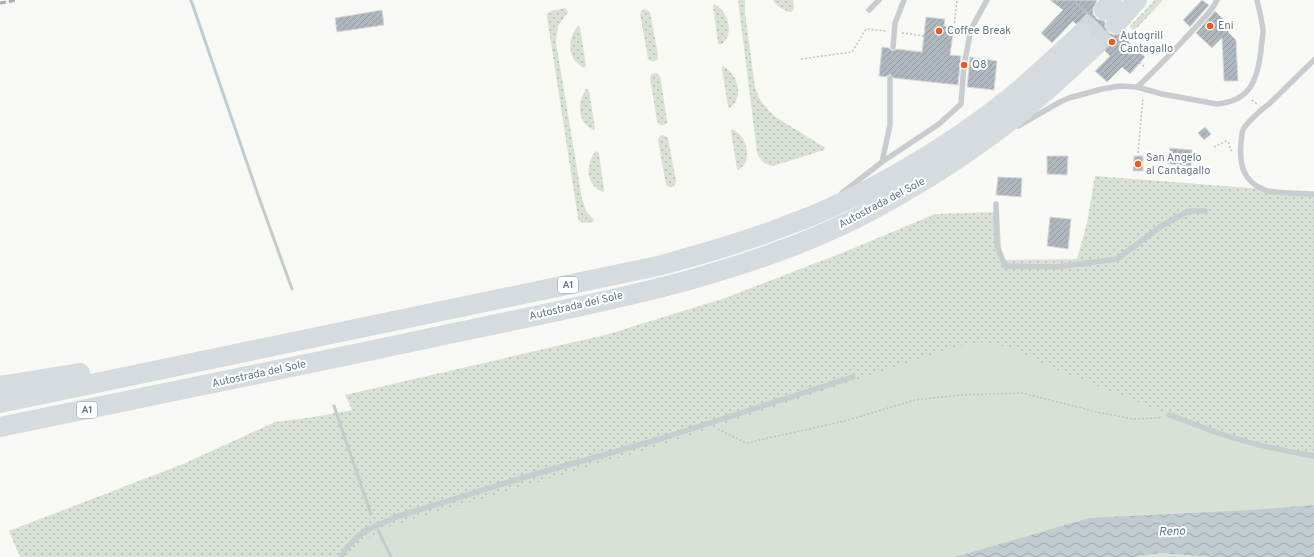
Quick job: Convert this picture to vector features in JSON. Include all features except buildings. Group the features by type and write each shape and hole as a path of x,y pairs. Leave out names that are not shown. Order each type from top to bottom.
{"highway":[{"path":"1111,11 1137,0"},
{"name":"Autostrada del Sole","path":"0,403 658,266 721,249 811,216 866,190 923,158 968,128 1087,41 1017,116 942,170 887,202 852,220 791,247 727,269 655,289 174,392 0,427"},
{"path":"0,386 126,366 199,361"},
{"path":"0,439 147,406 174,392"}],"lane":[{"path":"869,10 879,0"},
{"path":"893,47 895,23 904,0"},
{"path":"811,216 882,162 939,124 961,104 964,66 971,28 988,0"},
{"path":"1137,87 1215,6 1217,0"},
{"path":"1014,128 1069,98 1102,89 1120,86 1137,87 1217,104 1231,101 1246,92 1253,84 1258,71 1263,30 1257,0"},
{"path":"1314,60 1262,109 1243,130 1241,154 1241,163 1244,172 1256,186 1266,191 1314,194"},
{"path":"882,162 890,124 890,78"},
{"path":"942,170 1001,136"},
{"path":"996,204 997,246 1005,266 1056,267 1117,259 1163,225 1189,211 1205,211"},
{"path":"341,557 353,542 366,531 396,517 525,477 660,439 853,377"},
{"path":"1169,415 1221,434 1253,443 1314,456"}],"path":[{"path":"954,27 956,0"},
{"path":"1073,0 1083,10"},
{"path":"801,59 852,52 866,29 924,36"},
{"path":"1119,44 1140,63"},
{"path":"1138,153 1144,89"},
{"path":"1214,147 1226,141 1229,143 1230,149 1236,154 1241,154"},
{"path":"707,424 746,443 845,421 915,400 961,394 1023,393 1097,412 1134,419 1156,418 1169,415"}],"shaded area":[{"path":"738,0 745,0 745,13 755,87 760,100 774,116 824,147 824,150 773,166 765,163 759,157 757,152"},
{"path":"773,0 793,0 794,9 791,12 786,11 778,6"},
{"path":"1155,0 1163,0 1134,31 1130,26"},
{"path":"714,4 723,12 728,23 728,36 720,45 718,43"},
{"path":"565,8 568,12 558,26 556,42 582,199 586,211 594,220 593,222 584,223 579,221 578,218 547,17 547,14 551,11"},
{"path":"645,9 650,12 658,55 657,60 654,61 650,61 648,59 640,14 642,10"},
{"path":"579,26 586,65 584,68 574,60 570,49 571,38"},
{"path":"723,66 733,74 738,86 737,99 729,108 722,69"},
{"path":"653,73 660,76 667,120 667,123 664,125 660,125 657,121 650,78"},
{"path":"586,89 589,91 595,128 594,130 588,127 584,122 580,112 581,100"},
{"path":"732,129 742,137 747,149 746,161 738,170 731,132"},
{"path":"663,135 668,138 676,181 675,185 672,187 666,185 658,140 660,136"},
{"path":"597,151 599,153 603,192 593,185 589,174 592,157"},
{"path":"1095,176 1314,193 1314,498 946,557 20,557 9,531 183,464 275,422 352,410 345,395 609,334 725,298 842,253 935,214 999,212 1002,260 1077,259 1087,223"},
{"path":"984,342 1011,348 1055,369 1231,439 1314,457 1314,557 346,557 347,554 384,528 678,440 959,346"}],"water":[{"name":"Reno","path":"1314,505 1314,557 1215,557 1160,553 1133,557 955,557 1089,518 1250,510"}],"waterway":[{"path":"191,0 292,289"},
{"path":"334,406 371,514"},
{"path":"379,532 391,557"}],"tunnel":[{"path":"1081,34 1104,10"},
{"path":"1094,47 1116,24"}],"railway":[{"path":"0,3 17,0"}],"place":[{"name":"Eni","path":"1210,26"},
{"name":"Coffee Break","path":"939,31"},
{"name":"Autogrill Cantagallo","path":"1112,42"},
{"name":"Q8","path":"964,65"},
{"name":"San Angelo al Cantagallo","path":"1138,164"}]}
